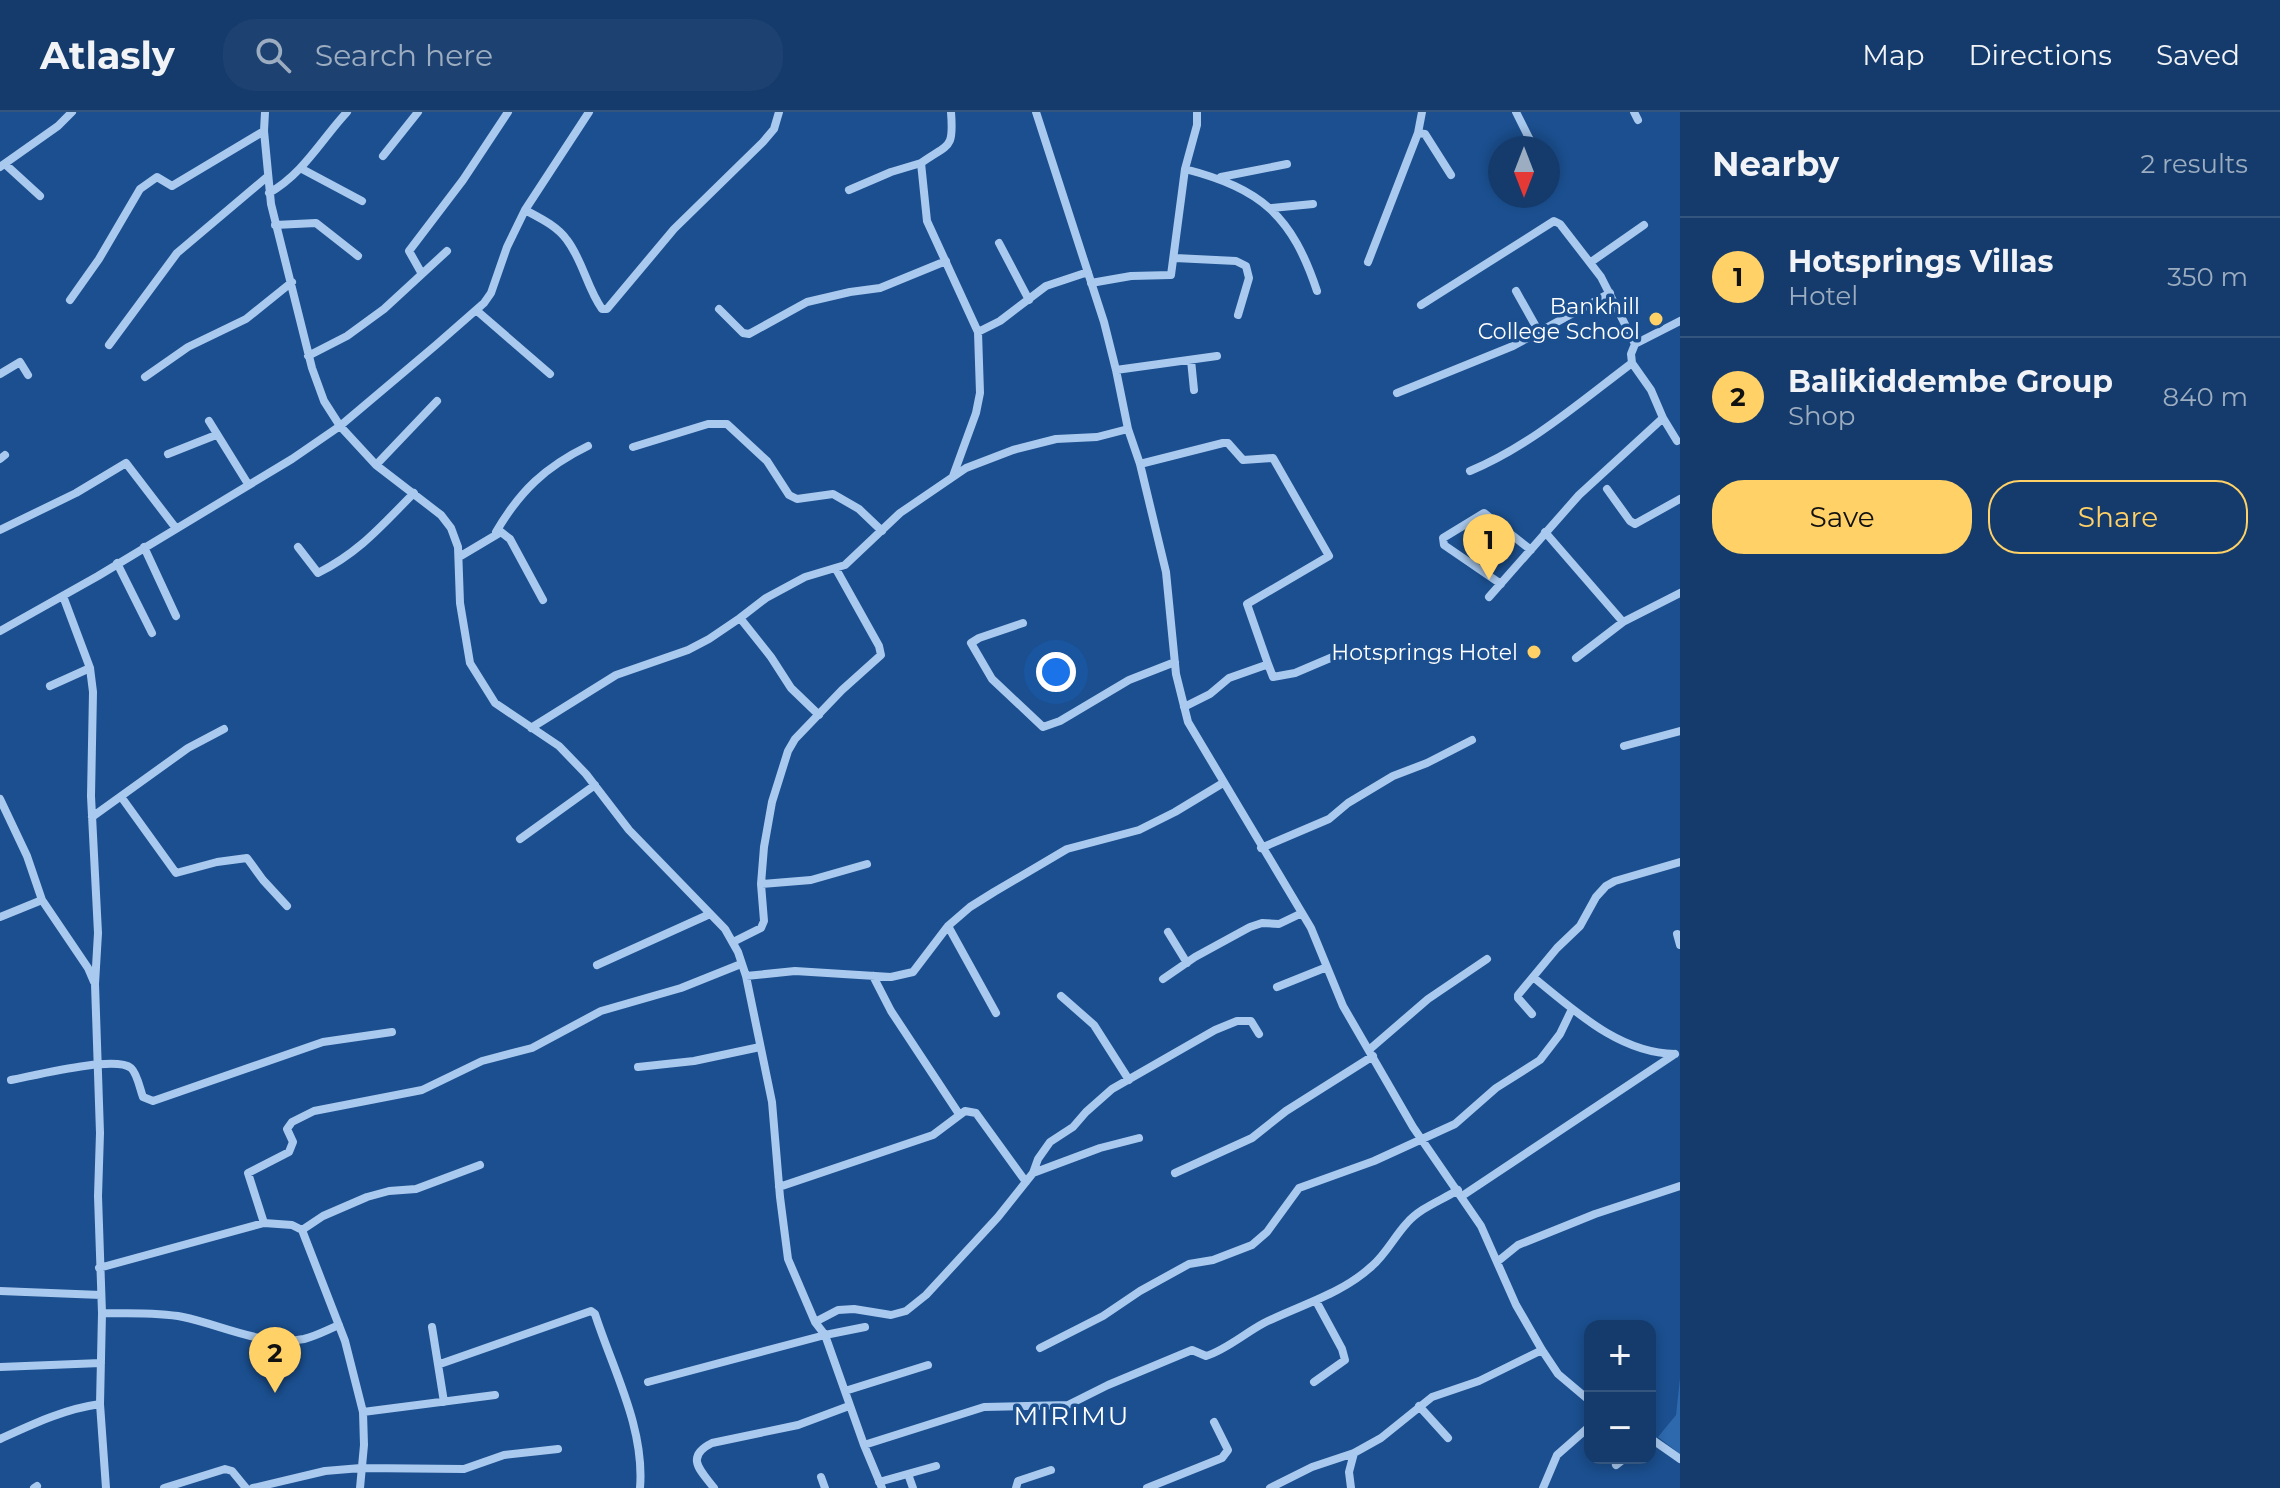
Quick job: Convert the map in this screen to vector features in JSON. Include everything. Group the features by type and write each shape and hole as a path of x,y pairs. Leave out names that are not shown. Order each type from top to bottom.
{"street":[{"path":"40,196 3,165 58,126 72,112"},
{"path":"265,112 267,177 275,225 292,282 308,356 324,401 340,426 376,465 441,515 451,528 459,557 460,603 470,663 495,703 559,746 595,785 629,830 733,942 746,976 772,1102 788,1259 815,1322 825,1335 881,1485 936,1466"},
{"path":"269,193 302,169 326,134 347,112"},
{"path":"383,156 418,112"},
{"path":"422,274 409,251 463,180 508,112"},
{"path":"0,631 63,596 340,426 476,310 491,293 507,247 525,210 589,112"},
{"path":"525,210 567,239 594,297 602,309 607,309 674,229 763,142 774,129 779,112"},
{"path":"849,190 921,163 948,146 951,141 951,112"},
{"path":"1036,112 1088,272 1116,370 1128,429 1140,464 1166,572 1175,662 1188,722 1311,928 1343,1006 1421,1139 1481,1226 1516,1305 1542,1350 1558,1374 1584,1396"},
{"path":"1091,283 1131,276 1171,275 1185,169 1197,125 1197,112"},
{"path":"1368,262 1418,133 1422,112"},
{"path":"1516,112 1528,136"},
{"path":"70,300 99,259 140,189 157,177 170,186 174,185 264,131"},
{"path":"1418,133 1425,134 1431,141 1451,175"},
{"path":"921,163 927,221 978,332 980,393 953,476"},
{"path":"1218,178 1250,169 1287,164"},
{"path":"302,169 362,201"},
{"path":"1185,169 1218,178 1272,208 1295,237 1317,291"},
{"path":"109,345 177,253 267,177"},
{"path":"1272,208 1313,204"},
{"path":"1421,305 1554,221 1560,224 1591,262 1635,344"},
{"path":"275,225 316,223 358,256"},
{"path":"1591,262 1644,225"},
{"path":"999,243 1029,300"},
{"path":"308,356 347,336 384,309 447,251"},
{"path":"1175,258 1236,261 1246,266 1249,278 1238,315"},
{"path":"719,309 743,333 749,334 807,302 880,288 946,261"},
{"path":"978,332 991,327 1046,286 1088,272"},
{"path":"145,377 188,347 246,319 292,282"},
{"path":"1516,291 1539,332"},
{"path":"1397,393 1513,346 1610,293"},
{"path":"476,310 550,374"},
{"path":"1677,441 1651,390 1632,363 1631,354 1635,344 1680,321"},
{"path":"1116,370 1217,356"},
{"path":"1191,360 1194,390"},
{"path":"0,374 20,362 28,375"},
{"path":"1470,471 1527,441 1632,363"},
{"path":"376,465 437,401"},
{"path":"1489,597 1579,495 1663,418"},
{"path":"209,421 248,484"},
{"path":"633,447 708,424 727,424 767,461 789,495 797,499 833,494 859,509 882,531"},
{"path":"531,728 616,675 688,650 766,598 805,577 845,565 900,513 966,468 1013,450 1056,439 1097,437 1128,429"},
{"path":"168,454 216,435"},
{"path":"1140,464 1223,443 1228,443 1243,460 1273,458 1329,556 1247,604 1268,664 1273,677 1295,673 1344,655"},
{"path":"459,557 496,532 524,490 570,455 588,446"},
{"path":"0,530 76,493 126,463 175,527"},
{"path":"1607,489 1635,524 1680,499"},
{"path":"298,547 318,573 345,560 414,493"},
{"path":"1501,584 1444,545 1443,538 1484,513 1531,550"},
{"path":"496,532 510,539 543,600"},
{"path":"1545,532 1623,622"},
{"path":"144,547 176,616"},
{"path":"117,563 152,633"},
{"path":"733,942 761,928 764,921 761,884 769,817 790,746 842,690 881,655 879,646 836,569"},
{"path":"1576,658 1623,622 1680,593"},
{"path":"63,596 90,668 93,692 92,817 98,933 95,984 102,1313 100,1404 106,1488"},
{"path":"740,618 791,688 819,715"},
{"path":"1023,623 971,643 992,679 1043,727 1060,721 1129,680 1175,662"},
{"path":"1184,707 1210,694 1229,678 1268,664"},
{"path":"50,686 90,668"},
{"path":"92,817 188,748 224,729"},
{"path":"1624,746 1680,731"},
{"path":"1261,848 1329,819 1348,803 1393,776 1472,740"},
{"path":"746,976 795,971 891,977 913,972 948,926 970,907 1067,849 1139,830 1223,783"},
{"path":"520,839 595,785"},
{"path":"122,798 176,873 247,858 287,906"},
{"path":"0,799 27,856 42,900 88,968 95,984"},
{"path":"1532,1014 1517,996 1580,926 1606,886 1680,862"},
{"path":"761,884 811,880 867,864"},
{"path":"0,917 42,900"},
{"path":"1163,979 1250,927 1262,923 1279,924 1302,913"},
{"path":"597,965 710,914"},
{"path":"948,926 996,1013"},
{"path":"1168,932 1187,963"},
{"path":"1677,934 1680,945"},
{"path":"1175,1173 1252,1138 1372,1053 1428,999 1487,959"},
{"path":"264,1223 248,1173 289,1152 293,1142 287,1129 302,1116 422,1090 482,1061 532,1048 601,1011 681,988 741,964"},
{"path":"1277,987 1327,967"},
{"path":"873,976 891,1011 959,1114"},
{"path":"1533,977 1593,1024 1636,1047 1652,1052 1678,1053"},
{"path":"1061,996 1094,1025 1129,1080"},
{"path":"1040,1348 1103,1316 1189,1264 1213,1260 1252,1245 1267,1232 1299,1188 1374,1161 1455,1124 1496,1088 1540,1060 1560,1034 1572,1009"},
{"path":"815,1322 838,1310 854,1309 891,1315 906,1311 926,1295 998,1217 1033,1173 1050,1142 1073,1127 1112,1089 1215,1030 1237,1021 1251,1021 1259,1034"},
{"path":"11,1080 98,1064 128,1066 134,1071 143,1097 153,1101 323,1042 347,1036 392,1032"},
{"path":"638,1067 694,1061 760,1047"},
{"path":"864,1445 984,1407 1068,1405 1192,1350 1206,1356 1217,1352 1267,1321 1316,1301 1363,1274 1424,1208 1460,1193 1678,1053"},
{"path":"779,1187 933,1135 965,1111 976,1113 1026,1182"},
{"path":"1033,1173 1100,1148 1139,1138"},
{"path":"302,1230 323,1216 367,1197 416,1189 480,1165"},
{"path":"1497,1262 1518,1245 1595,1214 1680,1186"},
{"path":"99,1268 264,1223 292,1225 302,1230 339,1325 363,1412 360,1488"},
{"path":"0,1291 101,1295"},
{"path":"1314,1382 1345,1360 1316,1301"},
{"path":"440,1364 591,1311 595,1314 637,1441 642,1467 640,1488"},
{"path":"102,1313 166,1314 235,1332 286,1340 311,1337 339,1325"},
{"path":"432,1327 444,1402"},
{"path":"648,1382 865,1327"},
{"path":"1270,1488 1312,1467 1354,1453 1381,1438 1432,1397 1479,1381 1542,1350"},
{"path":"0,1367 101,1363"},
{"path":"845,1391 928,1365"},
{"path":"363,1412 495,1395"},
{"path":"0,1439 73,1408 100,1404"},
{"path":"714,1488 696,1462 703,1448 712,1443 798,1425 849,1406"},
{"path":"1419,1406 1448,1438"},
{"path":"1147,1488 1222,1458 1228,1450 1214,1422"},
{"path":"1543,1488 1557,1455 1584,1431"},
{"path":"1656,1442 1680,1459"},
{"path":"253,1488 325,1471 361,1468 464,1469 504,1455 558,1449"},
{"path":"1351,1488 1349,1472 1354,1453"},
{"path":"164,1488 225,1469 232,1471 246,1488"},
{"path":"1016,1488 1018,1481 1051,1470"},
{"path":"908,1474 913,1488"},
{"path":"821,1477 825,1488"}],"shaded area":[{"path":"1680,1378 1680,1454 1658,1437 1676,1415"}],"place":[{"name":"Bankhill College School","path":"1656,319"},
{"name":"Hotsprings Villas","path":"1489,580"},
{"name":"Hotsprings Hotel","path":"1534,652"},
{"name":"Balikiddembe Group","path":"275,1393"}],"district":[{"name":"MIRIMU","path":"1072,1416"}]}
